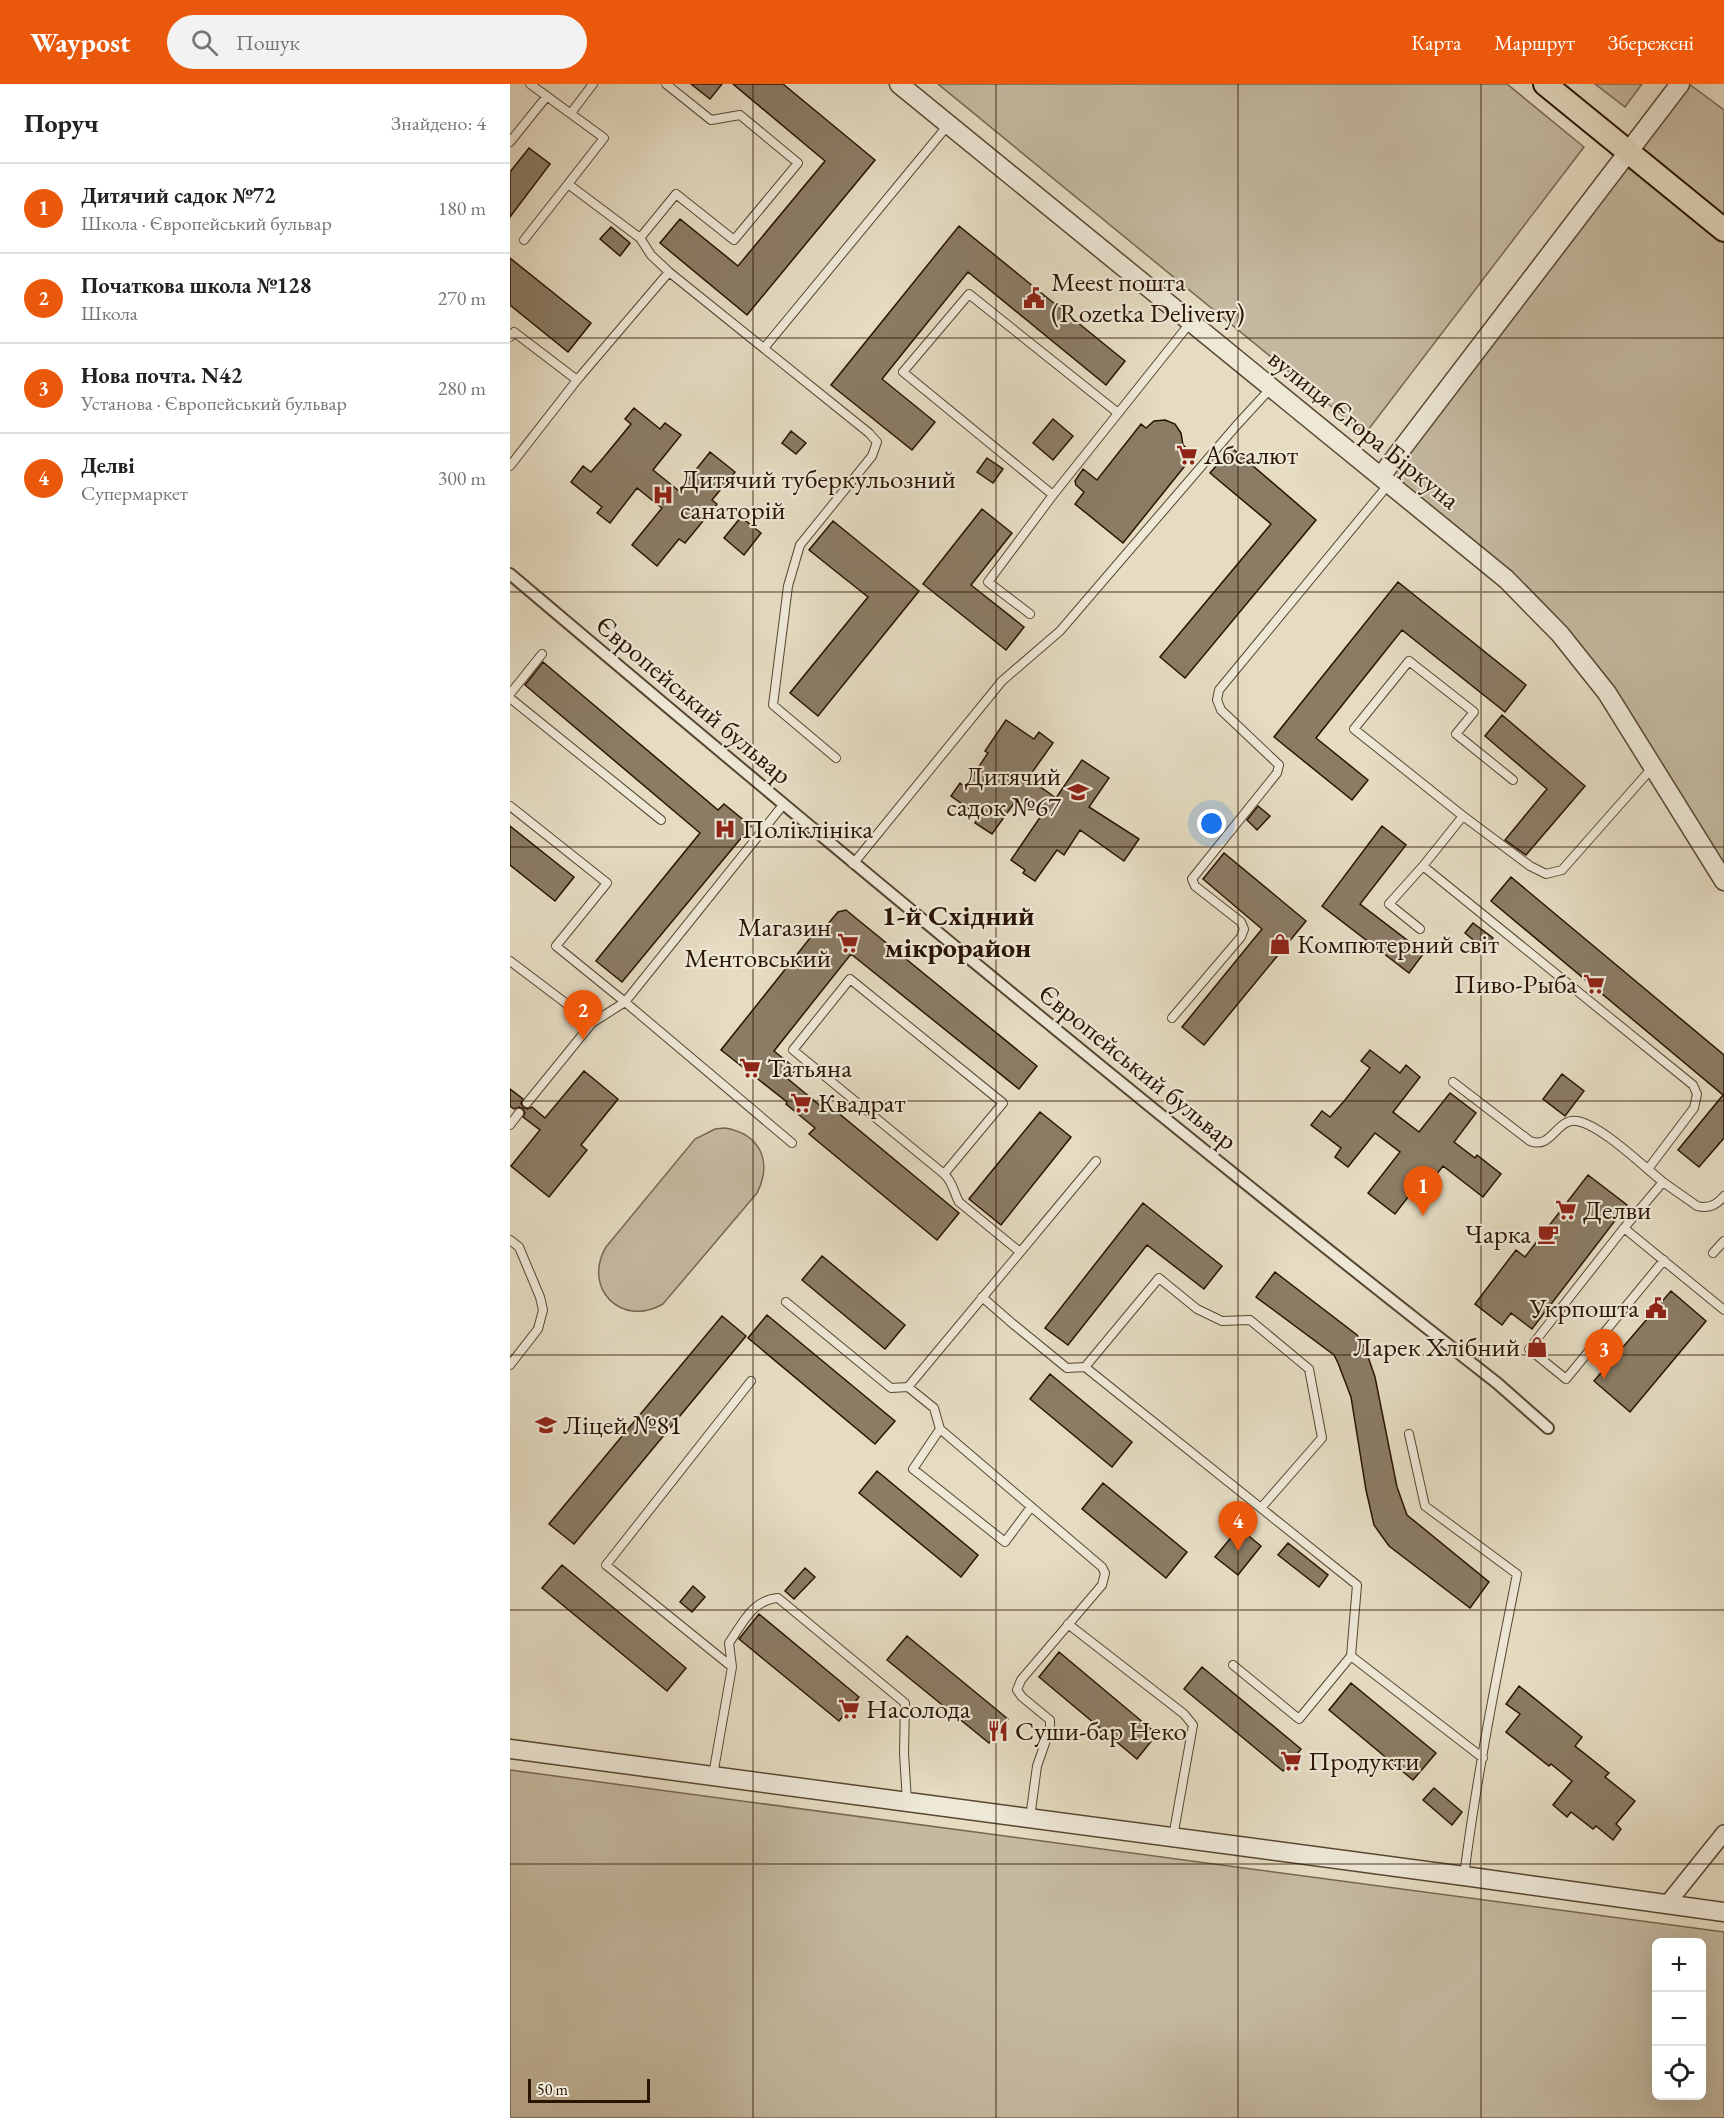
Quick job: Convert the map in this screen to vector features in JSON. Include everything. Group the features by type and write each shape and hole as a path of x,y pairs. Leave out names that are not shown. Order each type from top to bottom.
{"main road":[{"path":"1545,84 1724,230"}],"street":[{"name":"вулиця Єгора Біркуна","path":"899,84 1506,579 1560,634 1607,693 1724,881"},
{"path":"1385,479 1680,84"},
{"name":"Європейський бульвар","path":"510,574 853,864 1173,1126 1497,1383 1548,1428"},
{"path":"510,1749 1724,1912"},
{"path":"1667,1904 1724,1833"}],"lane":[{"path":"524,240 604,138 530,84"},
{"path":"572,113 593,84"},
{"path":"640,238 676,194 734,240 798,163 740,115 711,120 666,84"},
{"path":"510,142 547,96"},
{"path":"765,347 949,124"},
{"path":"568,184 640,238 651,255 669,272 765,347 877,442 872,456 800,545 788,586 773,705 836,758"},
{"path":"510,465 577,380 669,272"},
{"path":"1053,495 903,372 969,294 1118,413"},
{"path":"1030,614 988,582 1053,495 1190,323"},
{"path":"510,337 514,332 577,380"},
{"path":"853,864 1002,681 1060,631 1271,388"},
{"path":"1172,1018 1240,938 1244,929 1241,922 1195,886 1192,879 1277,773 1279,765 1221,710 1217,700 1219,690 1385,479"},
{"path":"542,654 510,696 661,820"},
{"path":"1513,780 1456,734 1474,712 1409,662 1354,729 1463,816 1530,866 1546,874 1562,870 1653,767"},
{"path":"528,1103 592,1023 626,1002 783,805"},
{"path":"510,806 607,883 556,946 626,1002 792,1143"},
{"path":"1420,929 1389,904 1463,816"},
{"path":"1423,866 1693,1085 1697,1094 1694,1108 1648,1169"},
{"path":"510,961 592,1023"},
{"path":"944,1174 1003,1103 850,979 793,1050 944,1174 952,1182 959,1202 1020,1252"},
{"path":"1453,1082 1530,1141 1545,1142 1560,1126 1577,1121 1603,1134 1697,1206 1704,1208 1713,1205 1724,1196"},
{"path":"510,1125 519,1113"},
{"path":"908,1387 1096,1161"},
{"path":"1663,1182 1528,1348 1566,1379 1664,1260"},
{"path":"1624,1228 1724,1310"},
{"path":"510,1240 519,1247 540,1297 543,1310 538,1329 510,1365"},
{"path":"1713,1253 1724,1241"},
{"path":"1085,1367 1159,1278 1197,1309 1222,1321 1250,1320 1309,1369 1322,1438 1261,1508"},
{"path":"982,1297 1067,1368 1085,1367 1357,1585 1351,1656 1299,1719 1233,1665"},
{"path":"786,1302 891,1388 908,1387 934,1408 940,1429 1102,1567 1105,1573 1101,1585 1021,1680 1017,1690 1022,1697 1050,1720 1050,1729 1037,1766 1030,1818"},
{"path":"732,1667 606,1565 751,1381"},
{"path":"940,1429 913,1468 1005,1542 1031,1508"},
{"path":"1409,1434 1425,1506 1517,1574 1464,1876"},
{"path":"712,1776 732,1667 729,1643 755,1607 765,1599 778,1599 905,1703 904,1753 907,1802"},
{"path":"1068,1624 1184,1714 1193,1725 1173,1837"},
{"path":"1351,1656 1483,1758"}],"shaded area":[{"path":"938,84 1507,84 1584,147 1365,434"},
{"path":"1595,84 1642,84 1625,107"},
{"path":"1680,84 1689,84 1724,110 1724,881 1560,634 1381,476"},
{"path":"725,1128 747,1136 760,1151 764,1170 757,1193 663,1304 648,1310 633,1311 620,1307 610,1300 602,1289 599,1277 600,1262 606,1247 695,1139 715,1129"},
{"path":"510,1770 1724,1932 1724,2118 510,2118"}],"building":[{"path":"691,84 722,84 710,99"},
{"path":"733,84 783,84 875,160 747,315 660,243 680,219 738,266 825,161"},
{"path":"529,148 550,164 510,217 510,172"},
{"path":"959,226 1125,361 1106,385 968,272 882,379 935,422 912,450 831,385"},
{"path":"611,227 630,243 620,256 600,239"},
{"path":"510,258 591,323 568,352 510,305"},
{"path":"634,408 660,429 665,423 681,435 653,470 679,491 710,452 735,472 712,500 717,504 685,543 679,539 657,566 632,545 662,508 637,488 610,523 597,513 602,507 571,482 583,466 591,472 604,457 631,424 625,419"},
{"path":"1053,419 1073,436 1053,460 1033,443"},
{"path":"1165,420 1175,424 1181,433 1183,445 1190,451 1185,459 1188,462 1123,543 1075,504 1084,492 1075,481 1083,469 1097,480 1141,424 1146,428 1154,421"},
{"path":"791,431 806,443 796,454 782,443"},
{"path":"1232,448 1316,520 1185,678 1160,657 1271,524 1210,473"},
{"path":"987,458 1003,469 993,483 977,472"},
{"path":"982,509 1012,533 971,585 1024,627 1006,650 923,584"},
{"path":"741,517 761,533 744,555 724,538"},
{"path":"833,521 919,591 818,716 790,693 868,597 809,550"},
{"path":"1398,582 1526,685 1505,712 1402,630 1316,738 1368,780 1352,800 1274,737"},
{"path":"543,662 718,810 724,804 751,826 622,982 596,961 700,833 525,685"},
{"path":"1502,715 1585,786 1526,855 1505,840 1547,789 1485,736"},
{"path":"1006,720 1034,739 1039,732 1053,743 1028,778 1056,798 1082,760 1109,778 1089,807 1139,839 1124,861 1080,830 1064,855 1057,850 1035,881 1023,873 1025,870 1011,860 1041,816 1017,799 992,834 975,823 979,816 951,796 960,783 965,787 988,753 985,751"},
{"path":"1258,806 1270,816 1257,830 1247,820"},
{"path":"510,826 574,877 555,901 510,865"},
{"path":"1382,826 1406,845 1360,904 1424,953 1409,973 1322,906"},
{"path":"1224,853 1306,921 1204,1045 1182,1027 1262,929 1203,879"},
{"path":"1511,877 1724,1055 1724,1138 1699,1167 1678,1150 1723,1095 1491,901"},
{"path":"846,910 1037,1066 1019,1089 851,954 774,1051 796,1069 788,1079 828,1112 831,1107 959,1213 937,1240 809,1134 815,1128 786,1104 787,1102 721,1050 818,928 822,931 838,912"},
{"path":"1473,923 1493,938 1484,949 1465,933"},
{"path":"1370,1050 1400,1073 1406,1065 1420,1077 1393,1112 1419,1132 1450,1093 1476,1113 1454,1142 1475,1158 1477,1155 1501,1174 1483,1197 1443,1166 1425,1189 1418,1184 1395,1214 1368,1193 1400,1152 1375,1133 1348,1167 1335,1157 1341,1148 1311,1125 1322,1111 1330,1117 1345,1100 1370,1068 1361,1061"},
{"path":"584,1071 618,1099 581,1145 587,1150 549,1197 511,1166 540,1130 523,1117 525,1113 523,1109 519,1107 514,1109 510,1106 510,1089 523,1099 521,1103 523,1107 527,1109 532,1107 545,1118"},
{"path":"1562,1074 1584,1091 1565,1116 1543,1099"},
{"path":"1040,1112 1071,1137 1001,1225 969,1199"},
{"path":"1588,1175 1627,1205 1532,1329 1511,1313 1502,1325 1475,1304 1516,1250 1525,1257"},
{"path":"1143,1203 1222,1266 1204,1289 1147,1245 1068,1345 1045,1328"},
{"path":"822,1256 905,1325 885,1349 802,1280"},
{"path":"1275,1272 1357,1335 1365,1348 1375,1377 1397,1487 1407,1515 1489,1582 1470,1608 1389,1546 1374,1525 1351,1397 1334,1355 1256,1297"},
{"path":"1671,1291 1706,1321 1630,1412 1594,1381"},
{"path":"767,1315 895,1421 875,1444 748,1338"},
{"path":"722,1316 746,1336 574,1544 549,1524"},
{"path":"1050,1374 1132,1442 1112,1467 1030,1399"},
{"path":"877,1471 978,1555 961,1577 859,1493"},
{"path":"1103,1483 1187,1552 1166,1578 1082,1509"},
{"path":"1239,1528 1261,1546 1238,1575 1215,1557"},
{"path":"1288,1543 1328,1575 1319,1587 1278,1555"},
{"path":"562,1565 686,1668 667,1691 542,1588"},
{"path":"805,1568 815,1577 794,1599 785,1591"},
{"path":"693,1586 705,1597 692,1612 680,1602"},
{"path":"759,1614 859,1697 839,1721 739,1639"},
{"path":"907,1636 1008,1719 989,1743 887,1660"},
{"path":"1059,1652 1157,1734 1137,1759 1039,1677"},
{"path":"1202,1667 1301,1749 1283,1771 1184,1689"},
{"path":"1351,1683 1436,1753 1413,1780 1329,1710"},
{"path":"1519,1686 1582,1737 1575,1746 1609,1773 1605,1777 1635,1801 1616,1824 1621,1829 1613,1840 1596,1826 1593,1829 1571,1812 1567,1817 1553,1805 1572,1781 1506,1732 1520,1714 1506,1704"},
{"path":"1434,1788 1462,1812 1452,1825 1423,1800"}],"place":[{"name":"Meest пошта (Rozetka Delivery)","path":"1034,298"},
{"name":"Абсалют","path":"1187,455"},
{"name":"Дитячий туберкульозний санаторій","path":"663,495"},
{"name":"Дитячий садок №67","path":"1078,792"},
{"name":"Поліклініка","path":"725,829"},
{"name":"Магазин Ментовський","path":"848,943"},
{"name":"Компютерний світ","path":"1280,944"},
{"name":"Пиво-Рыба","path":"1594,984"},
{"name":"Початкова школа №128","path":"583,1040"},
{"name":"Татьяна","path":"750,1068"},
{"name":"Квадрат","path":"801,1103"},
{"name":"Делви","path":"1566,1210"},
{"name":"Дитячий садок №72","path":"1423,1216"},
{"name":"Чарка","path":"1548,1234"},
{"name":"Укрпошта","path":"1656,1308"},
{"name":"Ларек Хлібний","path":"1537,1347"},
{"name":"Нова почта. N42","path":"1604,1379"},
{"name":"Ліцей №81","path":"546,1425"},
{"name":"Делві","path":"1238,1551"},
{"name":"Насолода","path":"849,1709"},
{"name":"Суши-бар Неко","path":"998,1731"},
{"name":"Продукти","path":"1291,1761"}],"district":[{"name":"1-й Східний мікрорайон","path":"958,931"}]}
